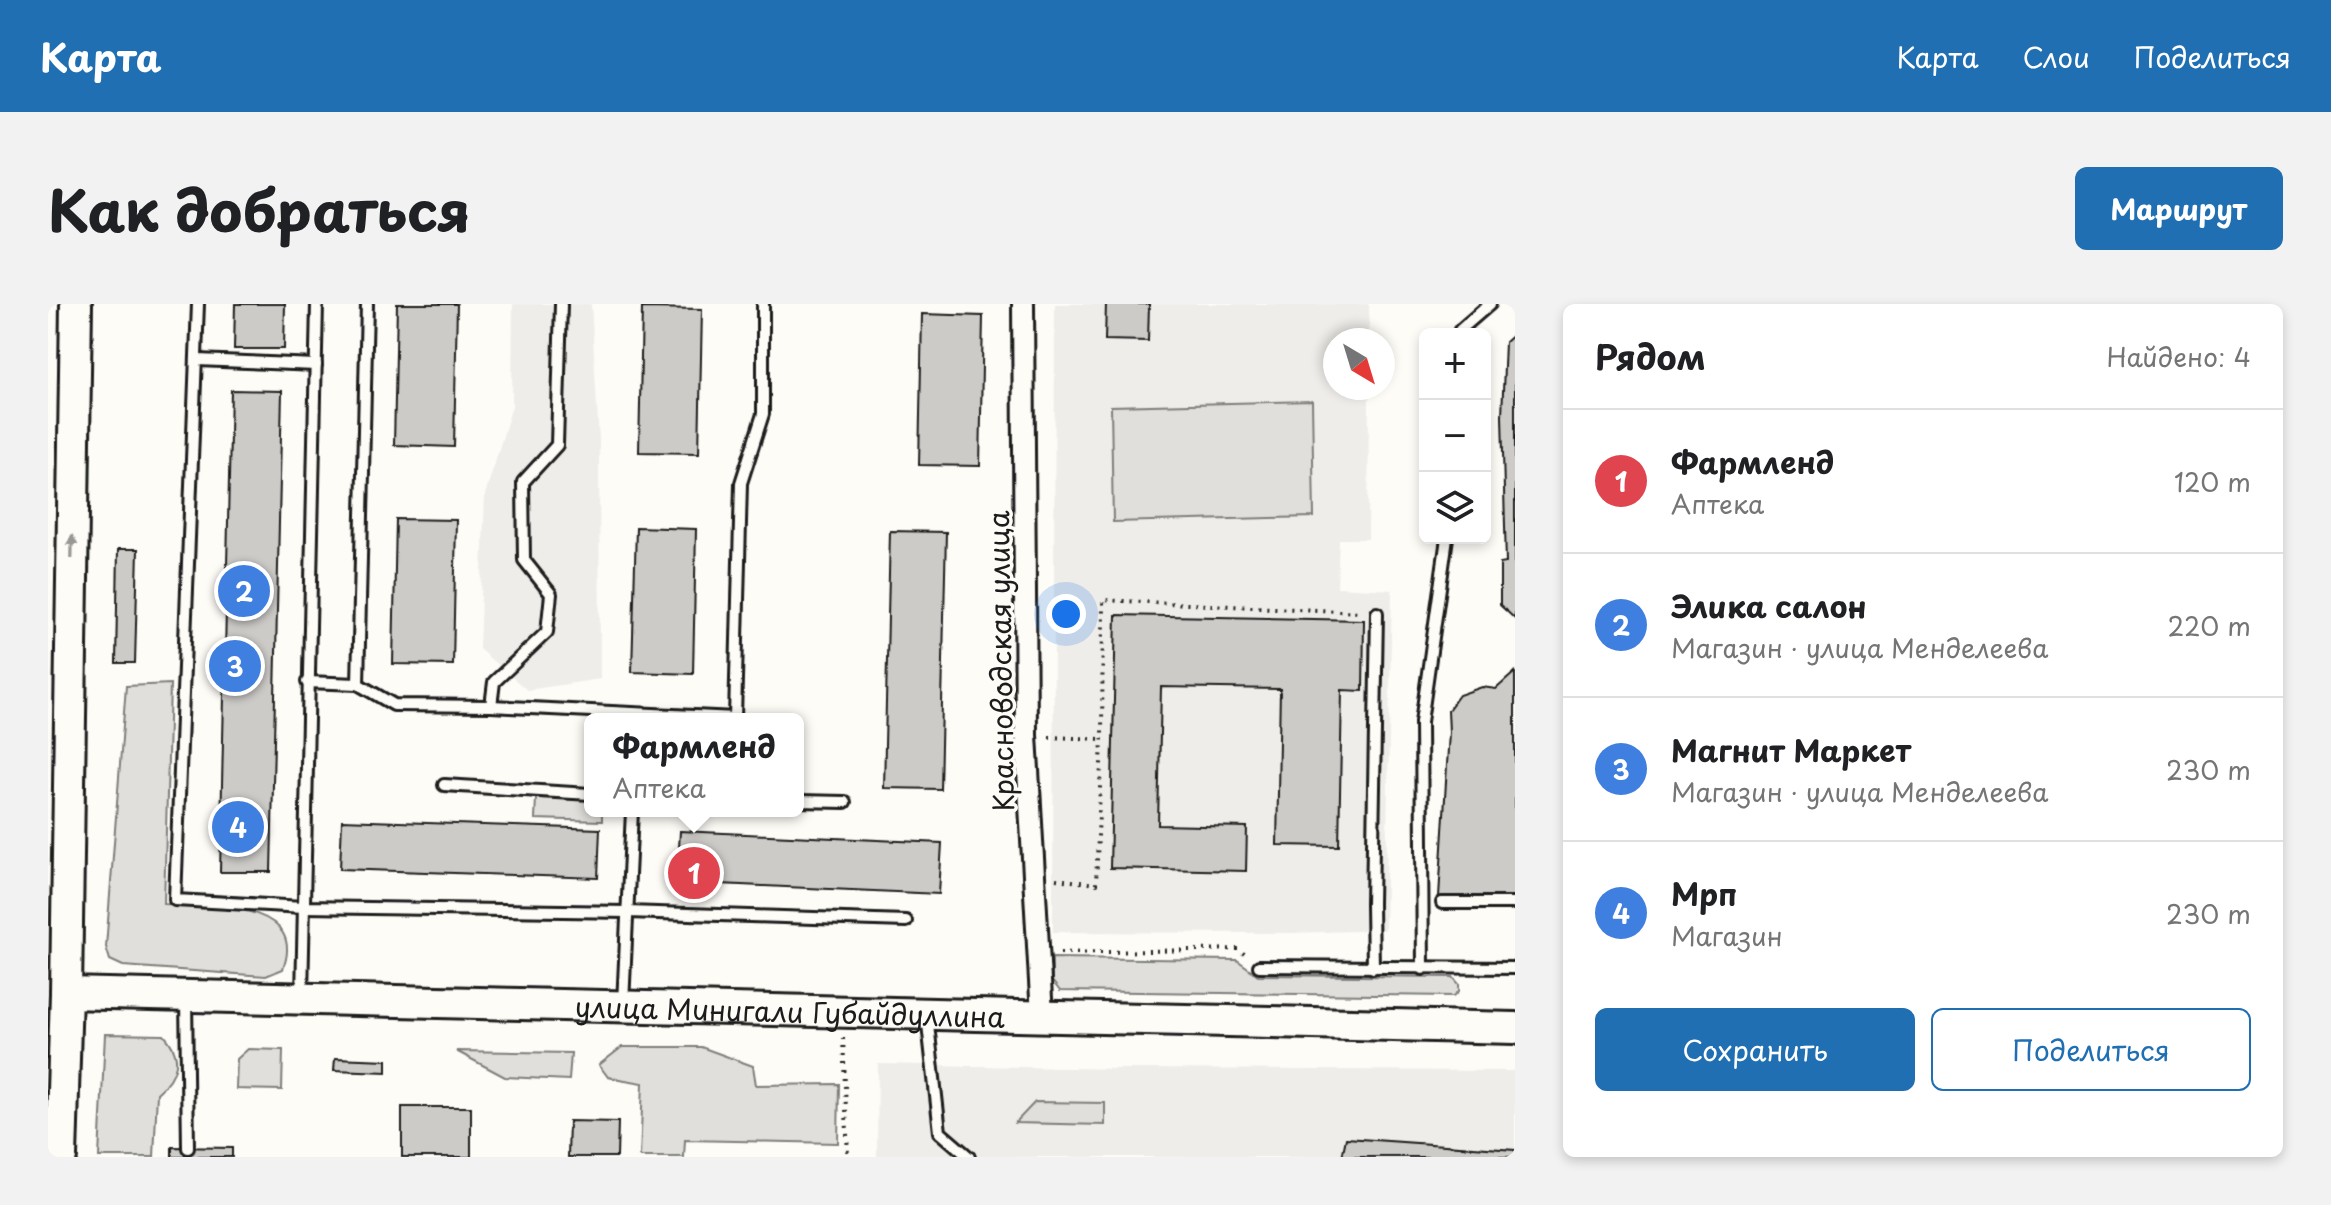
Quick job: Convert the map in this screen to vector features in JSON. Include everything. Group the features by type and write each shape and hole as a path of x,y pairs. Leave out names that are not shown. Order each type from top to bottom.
{"main road":[{"path":"61,1157 76,304"},
{"name":"улица Минигали Губайдуллина","path":"66,993 1515,1028"}],"street":[{"name":"Красноводская улица","path":"1023,304 1026,735 1042,1016"}],"lane":[{"path":"198,304 175,900 304,907 627,912 906,921"},
{"path":"302,998 317,304"},
{"path":"358,684 367,304"},
{"path":"491,706 494,682 547,632 551,594 524,560 523,482 557,445 561,304"},
{"path":"735,713 741,483 763,414 763,304"},
{"path":"1462,328 1490,304"},
{"path":"197,360 316,365"},
{"path":"1423,969 1421,722 1446,544"},
{"path":"1373,968 1377,613"},
{"path":"307,682 358,684 394,705 633,713"},
{"path":"444,785 584,794"},
{"path":"804,801 845,802"},
{"path":"623,1006 632,817"},
{"path":"1442,903 1515,903"},
{"path":"1259,966 1515,968"},
{"path":"185,995 188,1148"},
{"path":"927,1013 940,1132 969,1157"}],"path":[{"path":"1053,878 1096,884 1102,739 1103,600 1377,613"},
{"path":"1026,735 1102,739"},
{"path":"1038,953 1238,949 1259,966"},
{"path":"841,1011 848,1157"}],"shaded area":[{"path":"513,304 591,304 599,441 600,679 527,690 479,649 485,495 512,406"},
{"path":"1055,304 1369,304 1369,328 1323,328 1323,400 1369,400 1368,539 1339,539 1337,587 1392,590 1385,930 1292,933 1053,932"},
{"path":"1312,401 1314,517 1113,522 1111,406"},
{"path":"170,684 164,904 226,907 267,919 281,930 287,946 283,969 266,976 123,966 110,960 106,947 126,686"},
{"path":"536,798 584,800 584,817 602,817 602,821 535,819"},
{"path":"1052,958 1237,960 1258,975 1453,977 1459,984 1459,991 1454,996 1060,991 1052,981"},
{"path":"105,1034 164,1035 174,1050 174,1072 157,1093 154,1157 99,1157"},
{"path":"622,1047 701,1047 753,1066 756,1085 839,1084 838,1143 685,1140 684,1157 640,1157 643,1083 608,1077 599,1065"},
{"path":"248,1049 283,1050 282,1090 236,1089 237,1059"},
{"path":"456,1051 571,1053 569,1080 505,1077"},
{"path":"878,1064 1515,1071 1515,1157 877,1157"},
{"path":"1035,1102 1105,1103 1105,1125 1015,1123"}],"building":[{"path":"235,304 285,304 284,349 234,349"},
{"path":"397,304 457,304 454,447 394,445"},
{"path":"1106,304 1149,304 1148,341 1105,340"},
{"path":"642,308 702,309 699,453 639,452"},
{"path":"922,314 983,316 980,466 919,465"},
{"path":"1515,333 1515,619 1500,605 1500,564 1506,563 1502,416 1505,342"},
{"path":"231,390 282,391 271,872 220,872"},
{"path":"396,519 456,520 453,665 393,664"},
{"path":"636,527 696,529 693,674 632,672"},
{"path":"890,531 946,532 940,789 884,788"},
{"path":"118,549 138,549 135,663 116,663"},
{"path":"1116,615 1364,620 1363,691 1342,690 1339,846 1277,845 1280,689 1161,687 1158,825 1247,827 1246,871 1110,868"},
{"path":"1515,672 1515,898 1439,897 1448,710 1459,695 1482,687 1496,689"},
{"path":"342,820 600,829 598,878 340,869"},
{"path":"680,831 942,843 939,894 677,882"},
{"path":"335,1058 387,1060 387,1072 334,1070"},
{"path":"402,1107 471,1107 471,1157 402,1157"},
{"path":"569,1121 618,1122 617,1157 568,1157"},
{"path":"1346,1138 1515,1150 1515,1157 1342,1157"},
{"path":"172,1147 232,1148 232,1157 172,1157"}],"place":[{"name":"Элика салон","path":"244,591"},
{"name":"Магнит Маркет","path":"235,666"},
{"name":"Мрп","path":"238,827"},
{"name":"Фармленд","path":"694,873"}]}
